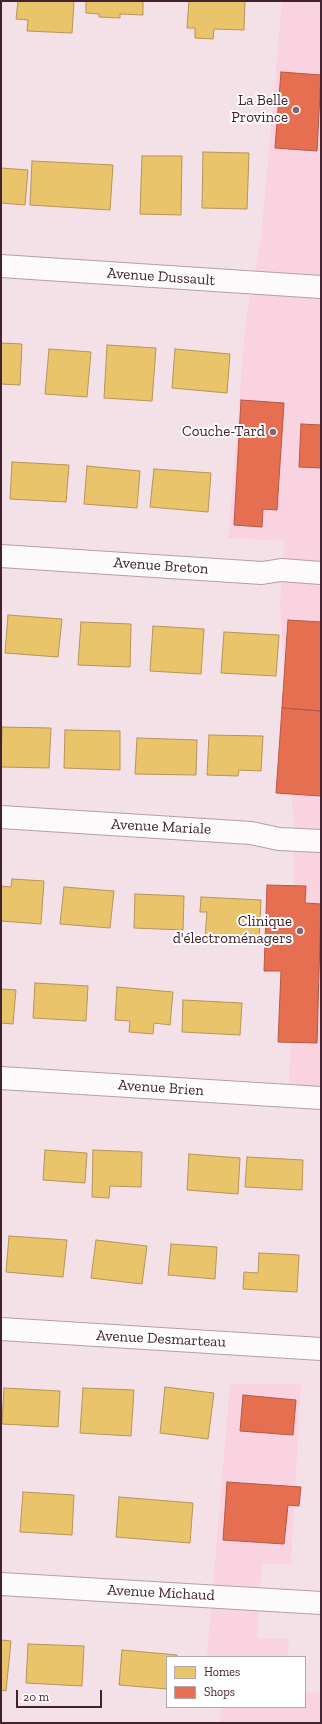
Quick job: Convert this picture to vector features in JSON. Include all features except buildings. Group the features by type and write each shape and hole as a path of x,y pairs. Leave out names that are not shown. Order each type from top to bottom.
{"street":[{"name":"Avenue Dussault","path":"1,266 321,287"},
{"name":"Avenue Breton","path":"1,556 262,572 281,570 321,573"},
{"name":"Avenue Mariale","path":"1,818 251,833 279,839 321,841"},
{"name":"Avenue Brien","path":"1,1078 321,1098"},
{"name":"Avenue Desmarteau","path":"1,1329 321,1349"},
{"name":"Avenue Michaud","path":"1,1584 321,1603"}],"shaded area":[{"path":"282,1 321,1 321,1092 289,1094 294,831 280,604 284,541 228,538 246,318 261,240"},
{"path":"230,1384 301,1384 291,1564 262,1564 257,1638 289,1639 288,1656 207,1656"},
{"path":"321,1691 321,1723 219,1723 222,1708 306,1708 306,1692"}],"place":[{"name":"La Belle Province","path":"296,110"},
{"name":"Couche-Tard","path":"273,432"},
{"name":"Clinique d'électroménagers","path":"300,931"}]}
